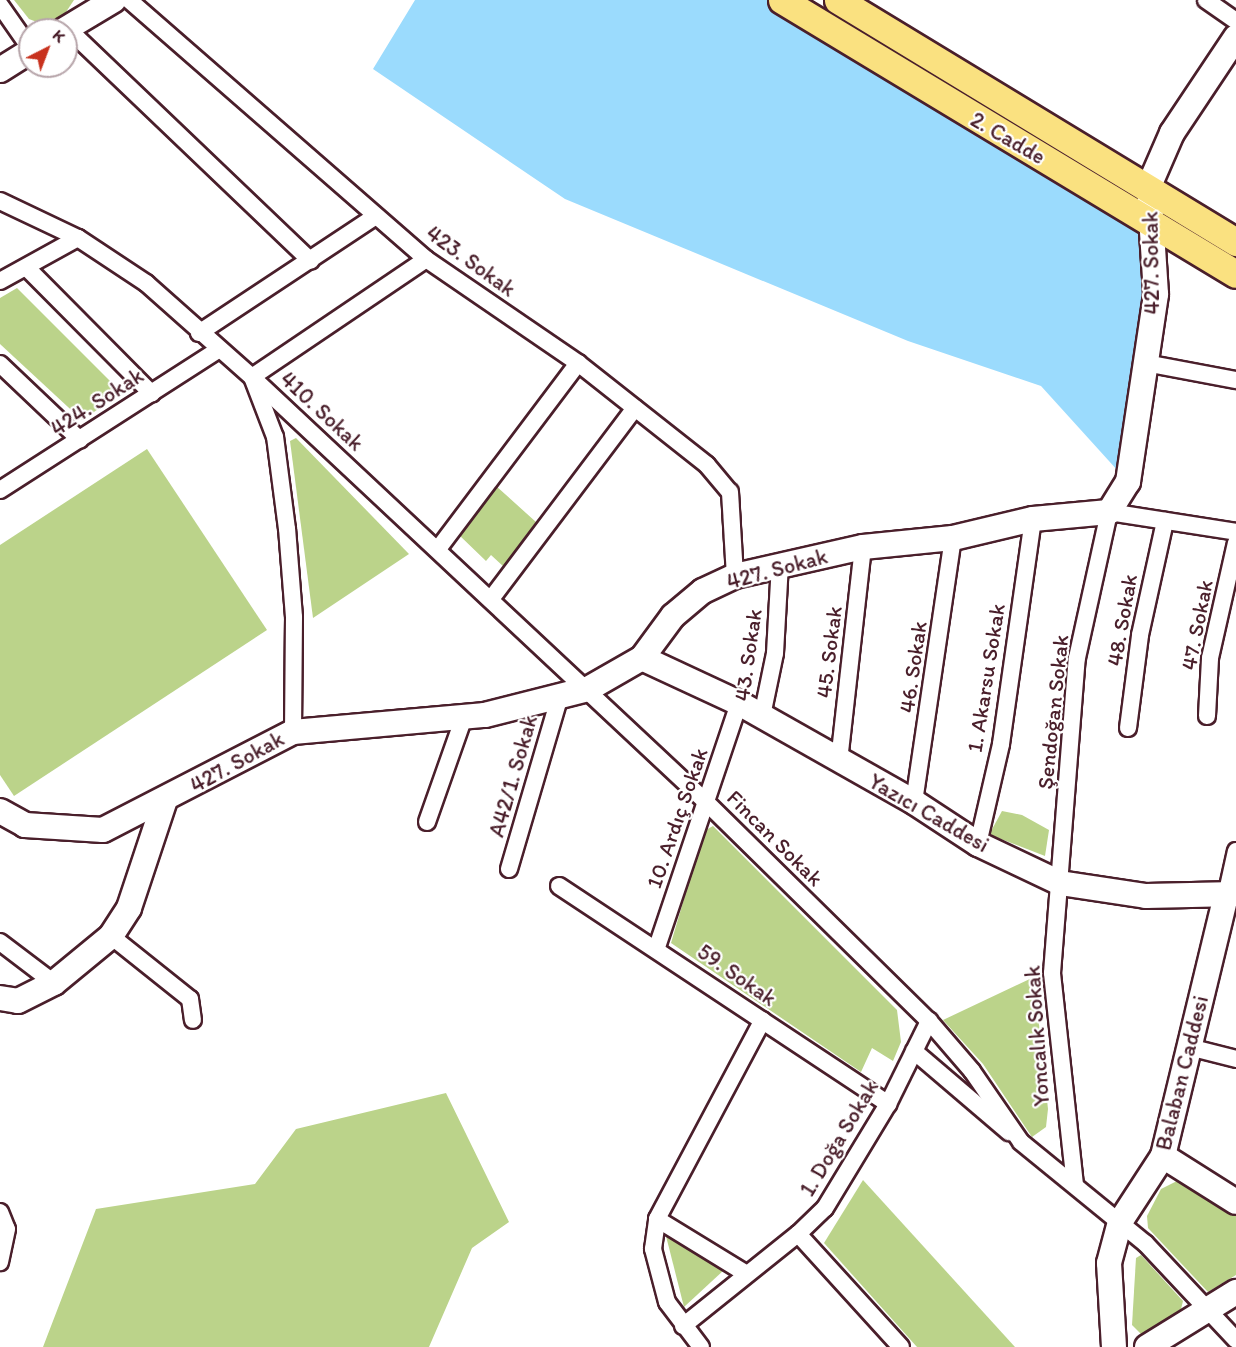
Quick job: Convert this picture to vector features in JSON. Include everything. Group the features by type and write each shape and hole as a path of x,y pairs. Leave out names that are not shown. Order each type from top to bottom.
{"main road":[{"path":"78,22 114,0"},
{"name":"2. Cadde","path":"782,0 1236,274"},
{"name":"2. Cadde","path":"838,0 1149,186 1236,242"},
{"path":"1149,186 1172,133 1236,38"},
{"path":"0,70 18,58"},
{"name":"427. Sokak","path":"0,811 26,825 103,830 164,803 293,732 464,717 588,689 642,658 673,616 703,591 735,576 863,547 953,538 1033,519 1108,512 1128,482 1156,294 1149,186"},
{"name":"Yazıcı Caddesi","path":"642,658 739,703 914,802 978,844 1060,883 1146,896 1231,895"},
{"path":"0,998 18,1001 54,983 111,936 129,908 164,803"},
{"name":"Balaban Caddesi","path":"1114,1347 1109,1263 1120,1222 1163,1156 1188,1047 1231,895"},
{"path":"1163,1156 1236,1202"},
{"path":"1146,1347 1236,1292"}],"street":[{"name":"423. Sokak","path":"129,0 426,259 578,363 707,465 730,492 735,576"},
{"path":"1206,0 1236,21"},
{"path":"0,5 18,32"},
{"path":"78,40 311,261"},
{"name":"410. Sokak","path":"0,201 78,238 146,283 218,350 252,377 588,689"},
{"path":"199,333 376,216"},
{"path":"0,281 78,238"},
{"path":"293,732 294,617 287,529 275,437 252,377 426,259"},
{"path":"27,268 152,394"},
{"name":"424. Sokak","path":"0,490 218,350"},
{"path":"438,549 578,363"},
{"path":"1146,363 1236,380"},
{"path":"0,364 80,440"},
{"path":"491,599 635,408"},
{"path":"1108,512 1236,532"},
{"name":"Şendoğan Sokak","path":"1060,883 1077,658 1108,512"},
{"name":"1. Akarsu Sokak","path":"978,844 1001,744 1033,519"},
{"name":"48. Sokak","path":"1128,728 1140,635 1165,521"},
{"name":"46. Sokak","path":"914,802 953,538"},
{"name":"47. Sokak","path":"1207,716 1210,658 1236,543"},
{"name":"45. Sokak","path":"839,761 863,547"},
{"name":"43. Sokak","path":"762,716 775,653 780,564"},
{"name":"Fincan Sokak","path":"588,689 929,1021 972,1071 1021,1142"},
{"name":"A42/1. Sokak","path":"509,869 560,696"},
{"name":"10. Ardıç Sokak","path":"657,947 739,703"},
{"path":"427,822 464,717"},
{"path":"1231,895 1236,851"},
{"name":"Yoncalık Sokak","path":"1060,883 1052,973 1075,1185"},
{"name":"59. Sokak","path":"559,886 657,947 888,1104"},
{"path":"111,936 190,999 194,1020"},
{"path":"0,942 54,983"},
{"path":"701,1347 683,1326 659,1277 653,1249 657,1219 763,1020"},
{"name":"1. Doğa Sokak","path":"683,1326 745,1273 798,1234 825,1208 888,1104 929,1021"},
{"path":"1188,1047 1236,1059"},
{"path":"914,1051 1120,1222 1236,1340"},
{"path":"0,1212 7,1229 0,1262"},
{"path":"657,1219 745,1273"},
{"path":"798,1234 901,1347"}],"green space":[{"path":"14,0 74,0 64,15 57,18 28,18"},
{"path":"17,288 122,393 82,420 0,344 0,298"},
{"path":"296,438 409,554 313,618 290,441"},
{"path":"147,449 267,630 14,796 0,775 0,545"},
{"path":"496,486 536,522 504,567 491,555 486,561 458,534"},
{"path":"1002,811 1022,815 1049,830 1045,856 990,833"},
{"path":"713,826 897,1010 901,1042 893,1061 872,1048 861,1072 671,943 704,831"},
{"path":"1034,977 1048,1109 1046,1127 1032,1137 983,1064 943,1020"},
{"path":"446,1093 509,1222 472,1248 429,1347 43,1347 96,1209 255,1184 296,1129"},
{"path":"863,1180 1015,1347 917,1347 824,1243"},
{"path":"1177,1181 1236,1215 1236,1275 1208,1292 1148,1228 1147,1216 1161,1189"},
{"path":"666,1236 724,1270 684,1307"},
{"path":"1141,1255 1183,1301 1181,1309 1142,1335 1132,1325 1136,1258"}],"water":[{"path":"415,0 791,0 1152,222 1128,482 1041,386 908,341 565,199 373,69"}]}
